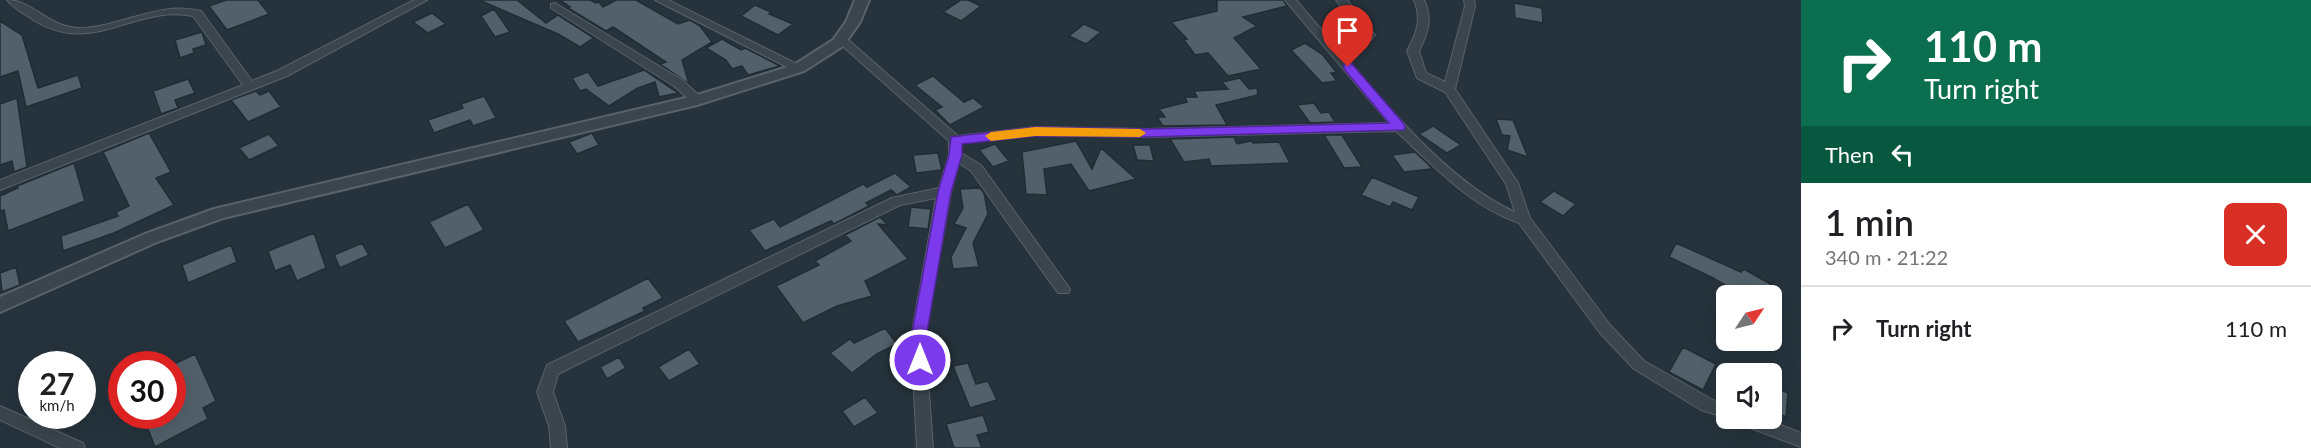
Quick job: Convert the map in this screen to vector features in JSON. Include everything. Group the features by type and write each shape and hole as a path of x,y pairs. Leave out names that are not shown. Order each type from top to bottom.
{"street":[{"path":"12,0 51,26 66,31 90,30 167,8 188,6 197,13 250,86"},
{"path":"0,185 283,73 422,0"},
{"path":"660,0 799,68"},
{"path":"0,305 151,238 220,213 697,100 799,68 838,43 853,22 862,0"},
{"path":"1290,0 1399,127 1463,186 1507,214 1524,220"},
{"path":"1336,51 1367,38 1369,35 1341,0"},
{"path":"1419,0 1424,10 1426,26 1413,51 1421,75 1449,89 1512,183 1524,220 1605,329 1639,365 1716,408"},
{"path":"1449,89 1470,6 1469,0"},
{"path":"555,6 678,83 697,100"},
{"path":"841,39 976,168 1063,289"},
{"path":"955,148 1035,131 1146,133 1399,127"},
{"path":"925,448 918,338 944,192 955,148"},
{"path":"560,448 557,426 545,392 552,370 897,201 944,192"},
{"path":"0,413 77,448"},
{"path":"1772,429 1801,440"}],"building":[{"path":"226,0 258,0 269,14 227,30 209,6"},
{"path":"479,0 517,0 546,23 558,15 594,38 580,47 558,34"},
{"path":"560,0 590,0 599,2 603,7 616,0 636,0 678,24 690,20 700,26 712,42 682,60 689,84 660,64 666,62 613,27 606,31 568,8 570,7"},
{"path":"961,0 968,0 981,6 961,21 943,12"},
{"path":"1217,0 1283,0 1287,6 1243,17 1257,26 1234,38 1261,69 1228,76 1208,53 1195,55 1184,40 1187,39 1171,22 1217,11"},
{"path":"1514,3 1542,8 1543,23 1515,18"},
{"path":"755,5 793,24 778,35 741,16"},
{"path":"494,9 510,32 495,37 481,16"},
{"path":"432,13 446,24 428,33 413,22"},
{"path":"0,21 22,35 38,88 78,75 82,88 26,107 18,71 0,77"},
{"path":"1084,24 1101,32 1086,44 1069,36"},
{"path":"202,32 206,45 193,49 194,53 180,58 175,40"},
{"path":"722,39 741,50 745,48 780,66 748,75 742,66 732,69 726,60 706,48"},
{"path":"1305,43 1322,54 1337,73 1331,73 1337,81 1322,83 1291,50"},
{"path":"644,70 678,93 659,97 655,82 638,88 609,106 586,89 580,91 572,78 588,72 598,86"},
{"path":"933,76 964,102 973,98 984,107 950,125 935,110 942,107 915,85"},
{"path":"1240,78 1249,89 1257,88 1258,95 1216,105 1227,125 1163,126 1157,117 1165,117 1159,109 1187,102 1185,97 1197,97 1194,91 1228,89 1222,82"},
{"path":"188,79 195,93 175,100 178,108 161,114 153,91"},
{"path":"256,91 260,95 269,91 281,107 248,122 231,100"},
{"path":"484,96 496,118 473,126 470,120 434,133 428,120 463,108 461,104"},
{"path":"17,98 27,167 14,172 12,161 0,165 0,104"},
{"path":"1314,103 1321,113 1329,112 1335,122 1310,123 1297,105"},
{"path":"1496,119 1513,120 1528,157 1507,150 1510,136 1502,135"},
{"path":"1433,126 1461,145 1447,153 1419,134"},
{"path":"149,133 171,172 156,178 174,205 114,233 63,251 61,236 118,216 116,212 129,206 103,152"},
{"path":"592,133 599,145 577,154 569,142"},
{"path":"269,134 279,146 249,160 239,148"},
{"path":"1324,135 1342,135 1362,167 1344,168"},
{"path":"1234,137 1237,144 1251,141 1253,143 1279,142 1290,163 1211,166 1209,159 1184,162 1170,139"},
{"path":"1076,141 1092,169 1101,148 1136,179 1089,191 1071,164 1044,169 1047,195 1026,194 1022,152"},
{"path":"995,144 1009,161 993,167 979,150"},
{"path":"1133,145 1150,145 1154,161 1137,160"},
{"path":"1415,152 1432,169 1404,172 1392,155"},
{"path":"938,153 942,170 916,173 913,155"},
{"path":"74,163 85,201 8,231 4,210 0,211 0,196 18,188 17,186"},
{"path":"895,173 911,187 897,195 891,190 866,203 869,206 834,224 831,221 765,251 749,230 774,219 780,227 863,184 867,187"},
{"path":"1372,177 1419,197 1412,210 1393,202 1390,207 1361,195"},
{"path":"980,188 984,193 988,214 973,243 979,267 953,269 951,257 966,228 954,224 963,208 960,189"},
{"path":"1554,191 1576,204 1563,216 1540,202"},
{"path":"468,204 484,230 445,248 429,222"},
{"path":"911,207 931,209 928,229 908,227"},
{"path":"880,217 888,225 878,224 908,259 865,281 872,296 837,306 803,323 776,286 819,265 815,261 851,241 845,235"},
{"path":"314,233 326,268 297,281 290,265 275,271 268,251"},
{"path":"362,243 369,255 340,268 334,255"},
{"path":"1676,243 1741,272 1744,269 1772,285 1725,285 1669,257"},
{"path":"231,245 237,262 188,283 182,265"},
{"path":"16,267 20,285 2,292 0,273"},
{"path":"648,278 663,298 643,308 645,311 578,342 564,321"},
{"path":"885,328 897,344 877,354 852,373 830,353 850,339 854,343"},
{"path":"1683,347 1716,364 1703,390 1669,372"},
{"path":"689,349 700,364 669,381 658,367"},
{"path":"195,354 216,401 203,408 208,419 155,447 148,429 186,429 186,358"},
{"path":"619,357 626,368 607,379 600,367"},
{"path":"968,363 976,384 988,381 997,400 970,408 953,366"},
{"path":"1782,390 1788,393 1786,417 1782,415"},
{"path":"865,397 878,413 854,427 842,411"},
{"path":"983,415 989,432 977,435 982,448 954,448 946,424"}],"slow traffic":[{"path":"991,136 1035,131 1140,133"}],"route":[{"path":"920,360 918,338 944,192 956,155 955,140 1035,131 1146,133 1399,127 1348,67"}]}
